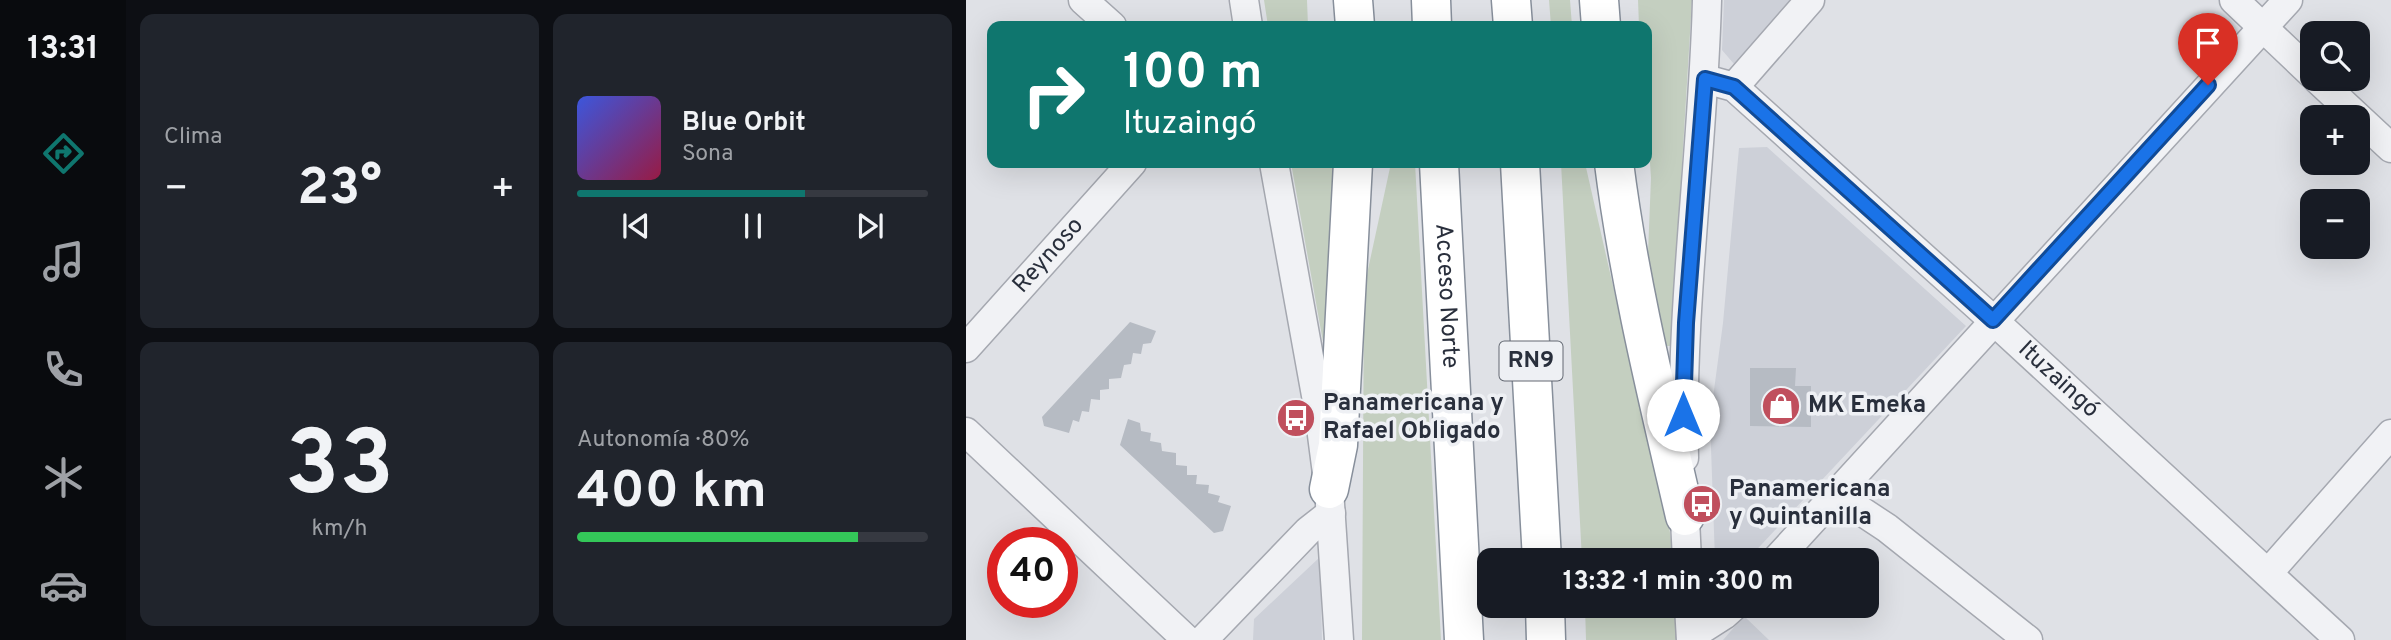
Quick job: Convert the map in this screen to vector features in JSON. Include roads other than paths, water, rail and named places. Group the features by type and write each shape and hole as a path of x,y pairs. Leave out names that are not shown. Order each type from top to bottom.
{"highway":[{"path":"1353,0 1355,21"},
{"path":"1431,0 1432,21"},
{"path":"1511,0 1513,21"},
{"path":"1599,0 1601,21"},
{"path":"1330,501 1338,445 1353,168"},
{"name":"Acceso Norte","path":"1439,168 1464,640"},
{"name":"RN9","path":"1520,168 1541,548"},
{"path":"1615,168 1623,232 1650,367 1685,516"},
{"path":"1545,618 1546,640"}],"street":[{"path":"1083,0 1106,21"},
{"path":"1244,0 1247,21"},
{"path":"1686,548 1682,392 1705,79 1707,0"},
{"path":"1734,87 1810,0"},
{"path":"2234,0 2300,63"},
{"path":"1787,548 2288,0"},
{"name":"Ituzaingó","path":"1705,79 1734,87 1993,320 2340,640"},
{"path":"2330,91 2391,148"},
{"name":"Reynoso","path":"966,348 1128,168"},
{"path":"1276,174 1317,399 1330,501 1339,640"},
{"path":"966,432 1187,640"},
{"path":"2269,572 2391,434"},
{"path":"1837,495 1898,536 2028,640"},
{"path":"1203,640 1308,531 1330,501"},
{"path":"1690,618 1691,638"},
{"path":"1691,638 1720,618"}],"place":[{"name":"MK Emeka","path":"1781,406"},
{"name":"Panamericana y Rafael Obligado","path":"1296,418"},
{"name":"Panamericana y Quintanilla","path":"1702,504"}]}
